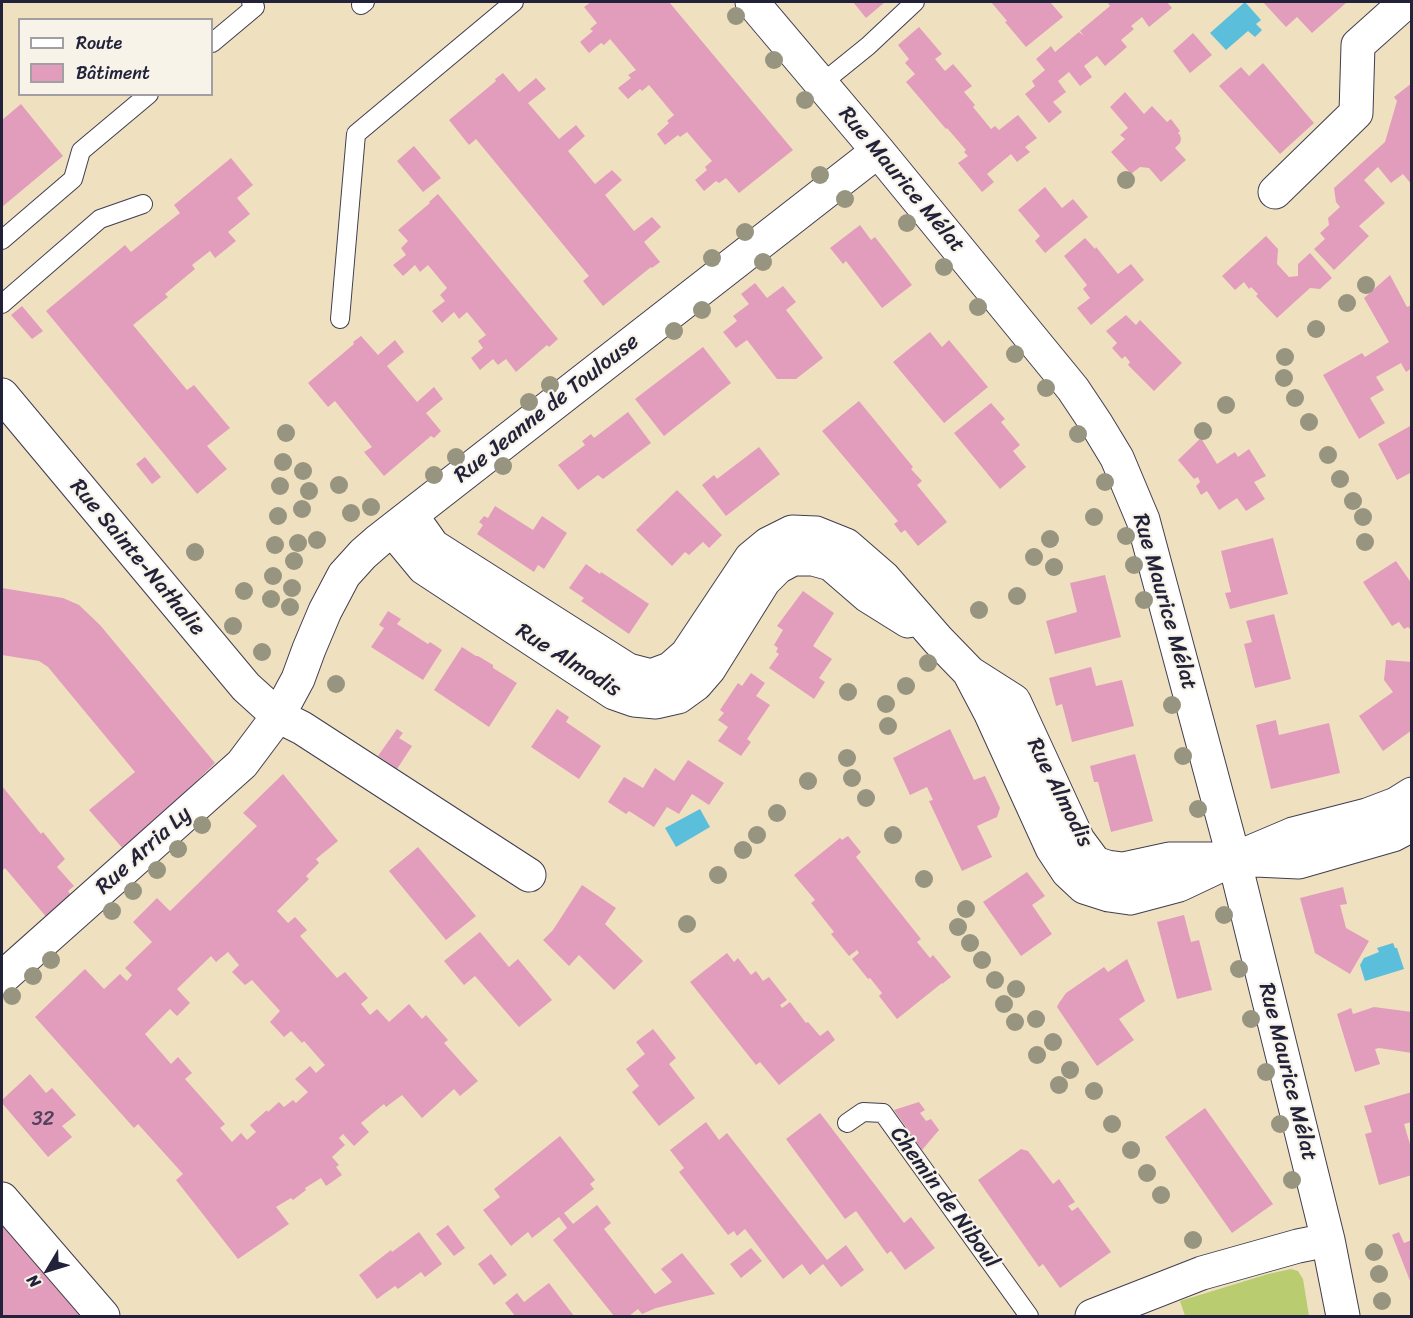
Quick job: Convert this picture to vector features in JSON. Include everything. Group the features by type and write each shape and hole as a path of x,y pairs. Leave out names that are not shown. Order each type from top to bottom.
{"street":[{"name":"Rue Maurice Mélat","path":"752,2 878,151 1073,389 1117,458 1143,520 1234,859 1328,1240 1343,1317"},
{"path":"1275,192 1356,113 1358,45 1406,2"},
{"name":"Rue Jeanne de Toulouse","path":"278,716 298,679 325,611 344,575 379,540 878,151"},
{"name":"Rue Sainte-Nathalie","path":"2,395 246,687 278,716 302,728 529,875"},
{"name":"Rue Almodis","path":"401,523 433,546 628,670 651,676 670,669 687,654 751,558 768,544 792,532 816,533 846,545 884,578 970,673 1014,701 1078,840 1095,862 1107,867 1123,869 1169,859 1299,862 1370,828"},
{"name":"Rue Arria Ly","path":"2,978 242,764 278,716"},
{"path":"1412,794 1396,804 1370,828 1393,836 1412,825"},
{"path":"2,1199 103,1317"},
{"path":"1092,1317 1202,1273 1328,1240"}],"lane":[{"path":"213,42 255,7 251,2"},
{"path":"340,319 356,134 514,2"},
{"path":"821,84 868,46 915,2"},
{"path":"2,240 73,179 81,151 147,96"},
{"path":"2,304 100,219 143,204"},
{"name":"Chemin de Niboul","path":"847,1123 863,1112 883,1113 1029,1317"}],"green space":[{"path":"1291,1269 1298,1271 1303,1279 1309,1316 1185,1316 1180,1301"}],"water":[{"path":"1245,2 1261,20 1256,24 1262,30 1255,37 1248,31 1226,50 1210,33"},
{"path":"700,809 710,827 676,847 665,828"},
{"path":"1393,943 1404,969 1365,981 1360,965 1364,958 1379,952 1377,948"}],"building":[{"path":"591,2 669,2 793,150 739,193 726,178 719,183 716,181 704,191 695,180 707,170 705,167 712,161 687,132 680,137 678,135 665,145 657,134 674,115 649,85 628,99 618,88 631,78 628,75 636,70 610,39 589,53 580,42 593,31 590,29 597,23 584,7"},
{"path":"853,2 885,2 866,18"},
{"path":"991,2 1050,2 1063,17 1026,47"},
{"path":"1109,2 1167,2 1172,8 1149,27 1142,17 1131,26 1134,29 1121,40 1127,47 1105,66 1097,56 1084,66 1092,77 1080,86 1069,72 1058,81 1066,92 1053,102 1062,112 1049,123 1025,94 1035,86 1032,81 1045,70 1036,59 1051,46 1055,52 1079,32 1084,36 1080,31 1110,6"},
{"path":"1263,2 1347,2 1312,33 1297,17 1286,27"},
{"path":"919,27 942,54 935,59 945,71 953,64 972,86 964,92 991,129 995,126 999,130 1018,115 1037,138 1025,147 1030,152 1017,162 1011,154 987,174 994,182 982,192 958,163 968,156 964,152 966,150 906,82 915,74 905,63 909,59 898,45"},
{"path":"1193,33 1212,55 1190,73 1173,51"},
{"path":"1263,63 1314,123 1280,154 1219,86 1241,67 1249,76"},
{"path":"503,73 519,92 536,78 546,89 528,103 559,139 576,125 585,136 568,151 595,184 612,170 622,180 605,195 634,231 652,217 661,227 644,242 660,262 603,306 583,281 589,276 476,139 469,145 449,120"},
{"path":"1412,83 1412,185 1403,174 1391,183 1378,167 1364,180 1385,203 1359,226 1369,236 1334,270 1314,249 1325,239 1320,233 1329,225 1328,218 1340,207 1336,202 1334,188 1385,142 1397,101 1394,97"},
{"path":"1125,92 1144,114 1152,106 1167,122 1171,119 1180,131 1178,133 1180,143 1175,148 1186,160 1161,182 1149,168 1140,167 1131,174 1111,152 1125,139 1120,135 1128,128 1110,107"},
{"path":"21,104 63,156 2,207 2,120"},
{"path":"414,146 441,178 423,192 397,161"},
{"path":"231,158 253,185 237,198 250,214 228,232 236,241 215,258 210,251 192,265 195,269 165,294 168,297 133,325 187,390 194,385 230,428 207,446 227,469 197,494 46,311 125,245 131,252 180,213 174,205"},
{"path":"1045,187 1062,208 1073,199 1088,217 1045,253 1035,241 1040,236 1018,210"},
{"path":"438,194 558,339 549,347 547,345 516,372 506,359 498,365 493,359 480,370 471,358 483,348 478,341 486,335 467,312 459,319 454,312 442,323 432,311 445,301 440,295 447,288 428,265 420,272 415,265 403,276 393,265 406,255 401,248 408,241 398,230"},
{"path":"860,225 871,240 875,237 912,285 882,308 846,261 843,264 830,248"},
{"path":"1266,236 1278,249 1277,264 1289,277 1298,276 1298,264 1310,253 1332,278 1320,289 1310,288 1277,318 1256,296 1258,294 1251,287 1249,289 1244,282 1235,290 1222,276"},
{"path":"1085,238 1095,249 1096,247 1118,274 1131,264 1144,280 1091,325 1077,308 1090,298 1083,289 1087,285 1064,256"},
{"path":"1390,275 1407,307 1412,305 1412,368 1406,372 1401,363 1376,377 1384,390 1370,398 1385,423 1359,439 1323,375 1362,353 1365,357 1389,342 1364,298"},
{"path":"755,283 767,298 783,286 796,302 786,310 823,358 796,379 777,379 747,340 736,348 723,332 737,321 733,316 749,304 741,294"},
{"path":"22,306 43,331 32,339 11,315"},
{"path":"1126,315 1136,325 1140,320 1182,363 1154,391 1128,365 1130,362 1125,356 1122,359 1112,348 1117,343 1106,331"},
{"path":"930,332 942,347 949,340 988,387 944,423 893,362"},
{"path":"361,336 378,355 395,340 404,352 387,366 417,402 434,387 443,399 426,413 441,431 434,438 431,436 384,476 364,452 372,447 335,401 328,407 308,383"},
{"path":"703,347 731,383 664,436 635,399"},
{"path":"859,401 913,467 911,469 922,481 917,485 947,522 918,546 905,530 901,533 894,524 898,521 822,431"},
{"path":"991,403 1005,419 1001,422 1020,445 1013,451 1026,467 1000,489 954,433"},
{"path":"628,412 651,443 603,479 598,475 578,490 558,465 585,445 582,441 591,434 594,438"},
{"path":"1412,425 1412,472 1397,480 1378,444"},
{"path":"1201,438 1217,464 1235,452 1238,457 1249,449 1266,476 1254,482 1265,499 1246,511 1237,498 1219,510 1207,491 1201,495 1196,486 1200,482 1198,477 1194,479 1178,460"},
{"path":"759,447 780,474 726,516 702,485 714,475 717,479"},
{"path":"145,457 161,477 152,484 136,464"},
{"path":"677,490 722,535 709,548 703,542 689,555 685,552 672,566 636,530"},
{"path":"495,506 533,530 542,516 567,533 544,569 538,565 534,572 477,534 483,525 479,522 484,516 488,518"},
{"path":"1273,538 1288,594 1230,609 1225,593 1231,592 1221,551"},
{"path":"1396,561 1412,584 1412,631 1408,627 1404,629 1399,622 1392,626 1363,582"},
{"path":"586,564 649,604 629,634 581,601 584,598 569,588"},
{"path":"1105,575 1121,637 1055,654 1046,621 1077,612 1070,583"},
{"path":"2,588 63,598 79,605 100,625 215,763 125,851 89,810 135,772 48,667 39,661 2,655"},
{"path":"803,591 834,613 813,646 832,659 819,678 825,682 814,699 769,668 779,654 776,652 778,648 774,645 783,630 777,626"},
{"path":"388,611 401,619 397,624 428,644 430,642 442,650 423,680 371,647 384,628 379,625"},
{"path":"1274,614 1291,679 1255,688 1244,644 1252,642 1246,621"},
{"path":"462,647 493,665 493,668 517,683 489,727 434,690"},
{"path":"1386,660 1412,662 1412,730 1383,751 1359,716 1393,692 1384,680"},
{"path":"1091,667 1096,686 1122,680 1134,726 1072,742 1062,704 1056,706 1049,678"},
{"path":"751,673 765,683 756,696 770,705 747,739 751,742 741,756 718,741 728,727 718,720 724,713 720,710 738,683 742,686"},
{"path":"557,709 569,717 566,722 601,746 579,779 531,747"},
{"path":"1276,720 1279,735 1329,723 1340,773 1271,789 1256,725"},
{"path":"397,729 403,733 399,738 412,746 397,769 378,756"},
{"path":"950,729 974,780 985,776 1000,808 997,817 977,826 992,857 962,871 929,801 933,800 927,787 910,795 893,758"},
{"path":"1135,754 1153,821 1111,832 1098,782 1094,782 1090,766"},
{"path":"688,760 724,783 709,805 692,794 679,814 667,807 654,827 629,811 626,814 608,802 624,777 643,788 655,768 674,781"},
{"path":"283,774 338,841 316,859 319,863 306,876 309,879 277,911 288,923 295,917 307,930 300,936 337,978 345,972 368,998 361,1004 370,1015 377,1009 389,1022 409,1004 422,1019 426,1015 448,1040 444,1043 478,1081 460,1096 454,1089 422,1118 402,1095 386,1107 384,1104 361,1123 369,1132 354,1146 343,1134 339,1138 345,1145 332,1157 339,1165 336,1167 342,1175 326,1186 321,1178 305,1188 306,1190 293,1200 291,1198 276,1207 289,1224 238,1259 176,1180 183,1174 138,1124 134,1128 35,1017 85,969 104,989 120,974 127,981 132,975 125,968 152,942 133,922 157,898 170,911 257,826 243,813","holes":["228,952 239,965 232,972 245,985 252,980 280,1011 270,1022 284,1037 291,1031 302,1043 304,1041 325,1065 316,1073 310,1066 295,1079 308,1092 296,1103 293,1100 284,1107 279,1102 250,1125 256,1132 247,1140 241,1133 232,1142 220,1128 225,1124 185,1079 192,1073 178,1057 171,1064 145,1034 170,1009 177,1016 190,1003 177,989 211,956 216,962"]},
{"path":"2,786 41,834 43,832 65,859 57,867 74,886 68,891 73,898 48,919 5,868 2,871"},
{"path":"848,836 861,852 856,857 921,939 917,942 930,958 933,955 951,977 897,1019 879,996 882,993 852,959 859,953 857,950 849,956 831,934 834,932 811,903 815,900 794,875 840,838 842,840"},
{"path":"418,847 476,916 446,940 389,871"},
{"path":"1027,872 1045,896 1032,905 1052,934 1021,956 983,902"},
{"path":"582,885 616,908 605,924 643,961 614,990 579,955 569,966 543,940 553,930"},
{"path":"1343,887 1347,904 1340,905 1346,928 1369,941 1350,974 1315,953 1300,898"},
{"path":"1184,915 1191,942 1199,940 1212,990 1177,999 1157,922"},
{"path":"480,932 509,967 518,959 552,1000 519,1027 475,976 464,985 444,961"},
{"path":"727,953 734,962 738,958 751,975 756,971 763,981 769,977 787,1000 780,1005 782,1008 790,1002 806,1023 808,1022 820,1036 828,1030 835,1040 779,1085 760,1062 756,1065 690,982"},
{"path":"1127,959 1145,1001 1119,1019 1134,1040 1097,1066 1057,1007 1066,993 1104,967 1108,972"},
{"path":"1374,1007 1412,1012 1412,1053 1375,1049 1380,1064 1355,1072 1337,1014 1351,1008 1353,1014"},
{"path":"653,1029 676,1058 669,1064 695,1098 659,1126 632,1092 639,1086 626,1069 645,1054 636,1042"},
{"path":"30,1074 46,1093 52,1088 76,1115 62,1126 72,1137 48,1157 2,1103 2,1100"},
{"path":"1412,1092 1412,1122 1404,1124 1412,1151 1412,1175 1379,1185 1365,1134 1372,1132 1364,1106"},
{"path":"919,1102 925,1110 920,1113 926,1121 931,1119 939,1130 922,1150 894,1110"},
{"path":"1205,1108 1273,1204 1232,1233 1165,1137"},
{"path":"820,1113 904,1223 911,1217 935,1248 905,1270 891,1251 887,1254 856,1211 845,1219 786,1139"},
{"path":"706,1122 719,1140 727,1133 827,1260 846,1245 864,1270 841,1287 823,1264 810,1275 802,1264 783,1279 745,1229 737,1236 734,1231 728,1235 679,1172 684,1168 670,1150"},
{"path":"560,1136 595,1180 590,1184 594,1189 564,1213 573,1224 597,1205 611,1223 604,1229 655,1294 672,1282 661,1269 682,1253 715,1294 656,1308 642,1314 638,1309 629,1316 614,1316 553,1240 567,1228 559,1217 532,1238 528,1232 511,1246 483,1210 500,1197 494,1189"},
{"path":"1021,1149 1028,1151 1053,1184 1059,1179 1075,1202 1068,1206 1072,1211 1078,1207 1111,1252 1060,1288 1043,1264 1039,1267 978,1180"},
{"path":"2,1224 80,1316 2,1316"},
{"path":"448,1225 465,1248 454,1256 436,1234"},
{"path":"419,1232 442,1264 425,1277 421,1272 398,1289 395,1286 377,1299 359,1275"},
{"path":"1399,1232 1404,1243 1412,1240 1412,1286 1392,1235"},
{"path":"751,1248 762,1261 741,1278 730,1264"},
{"path":"491,1254 507,1275 494,1285 478,1264"},
{"path":"549,1283 574,1316 515,1316 505,1303 517,1293 524,1302"}]}
